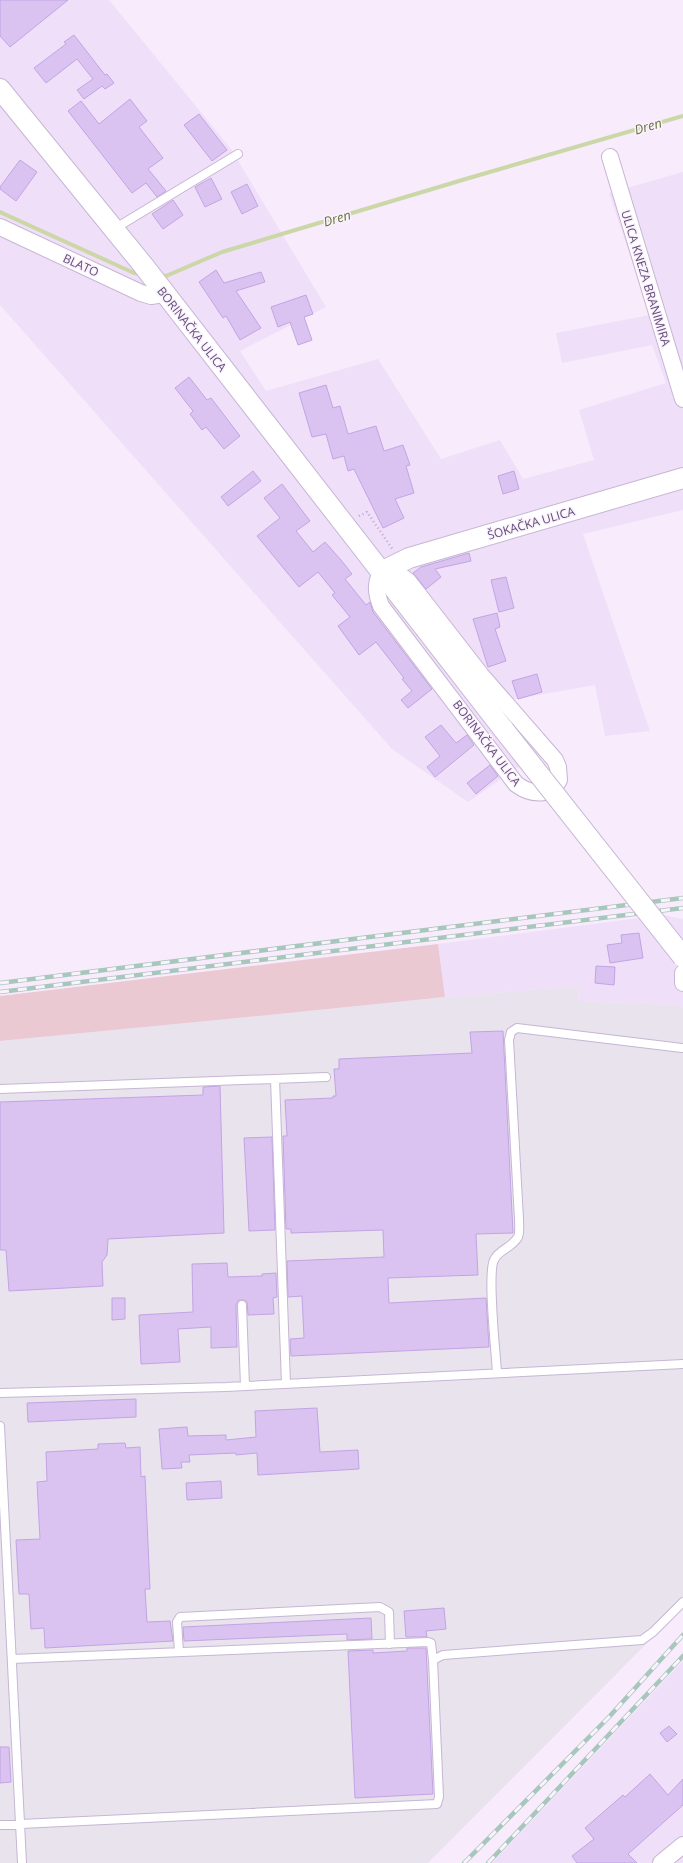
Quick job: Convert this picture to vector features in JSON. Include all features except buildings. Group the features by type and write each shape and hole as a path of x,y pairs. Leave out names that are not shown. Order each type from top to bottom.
{"street":[{"name":"BORINAČKA ULICA","path":"0,89 143,265 161,290 385,570 504,730 683,957"},
{"name":"ULICA KNEZA BRANIMIRA","path":"610,157 683,399"},
{"name":"BLATO","path":"0,227 141,293 151,296 161,290"},
{"name":"ŠOKAČKA ULICA","path":"385,570 410,558 683,478"},
{"name":"BORINAČKA ULICA","path":"385,570 408,581 480,675 555,760 558,767 559,780 552,788 545,792 530,792 516,784 449,693 381,606 376,590 377,580 385,570"},
{"path":"683,973 683,983"},
{"path":"661,1863 683,1845"}],"lane":[{"path":"114,229 238,154"},
{"path":"497,1373 492,1277 493,1261 500,1252 511,1246 518,1236 519,1219 509,1040 511,1032 517,1028 682,1048"},
{"path":"0,1090 326,1077"},
{"path":"275,1079 286,1384"},
{"path":"242,1305 245,1386"},
{"path":"0,1393 245,1386 683,1364"},
{"path":"0,1426 22,1863"},
{"path":"433,1660 443,1655 642,1640 653,1632 683,1602"},
{"path":"178,1652 177,1622 180,1617 380,1607 389,1612 390,1644"},
{"path":"0,1825 437,1804 439,1797 432,1643 12,1659"}],"shaded area":[{"path":"0,0 109,0 231,149 326,307 240,351 266,391 378,359 441,459 500,440 523,479 594,460 579,410 666,383 652,345 562,363 556,333 650,315 609,193 683,172 683,510 583,534 650,731 605,736 595,685 510,700 552,744 468,802 392,749 0,305"},
{"path":"663,915 683,919 683,1008 680,1005 578,1001 579,986 445,997 438,944"},
{"path":"438,944 445,997 0,1041 0,996"},
{"path":"579,986 578,1001 680,1005 683,1008 683,1607 428,1863 0,1863 0,1041 445,997"},
{"path":"683,1661 683,1863 492,1863 576,1774"}],"waterway":[{"name":"Dren","path":"160,275 166,276 222,252 683,116"},
{"name":"Dren","path":"0,212 134,273 141,274"}],"railway":[{"path":"0,983 683,898"},
{"path":"0,992 683,908"},
{"path":"464,1863 609,1717 683,1635"},
{"path":"488,1863 683,1656"}]}
